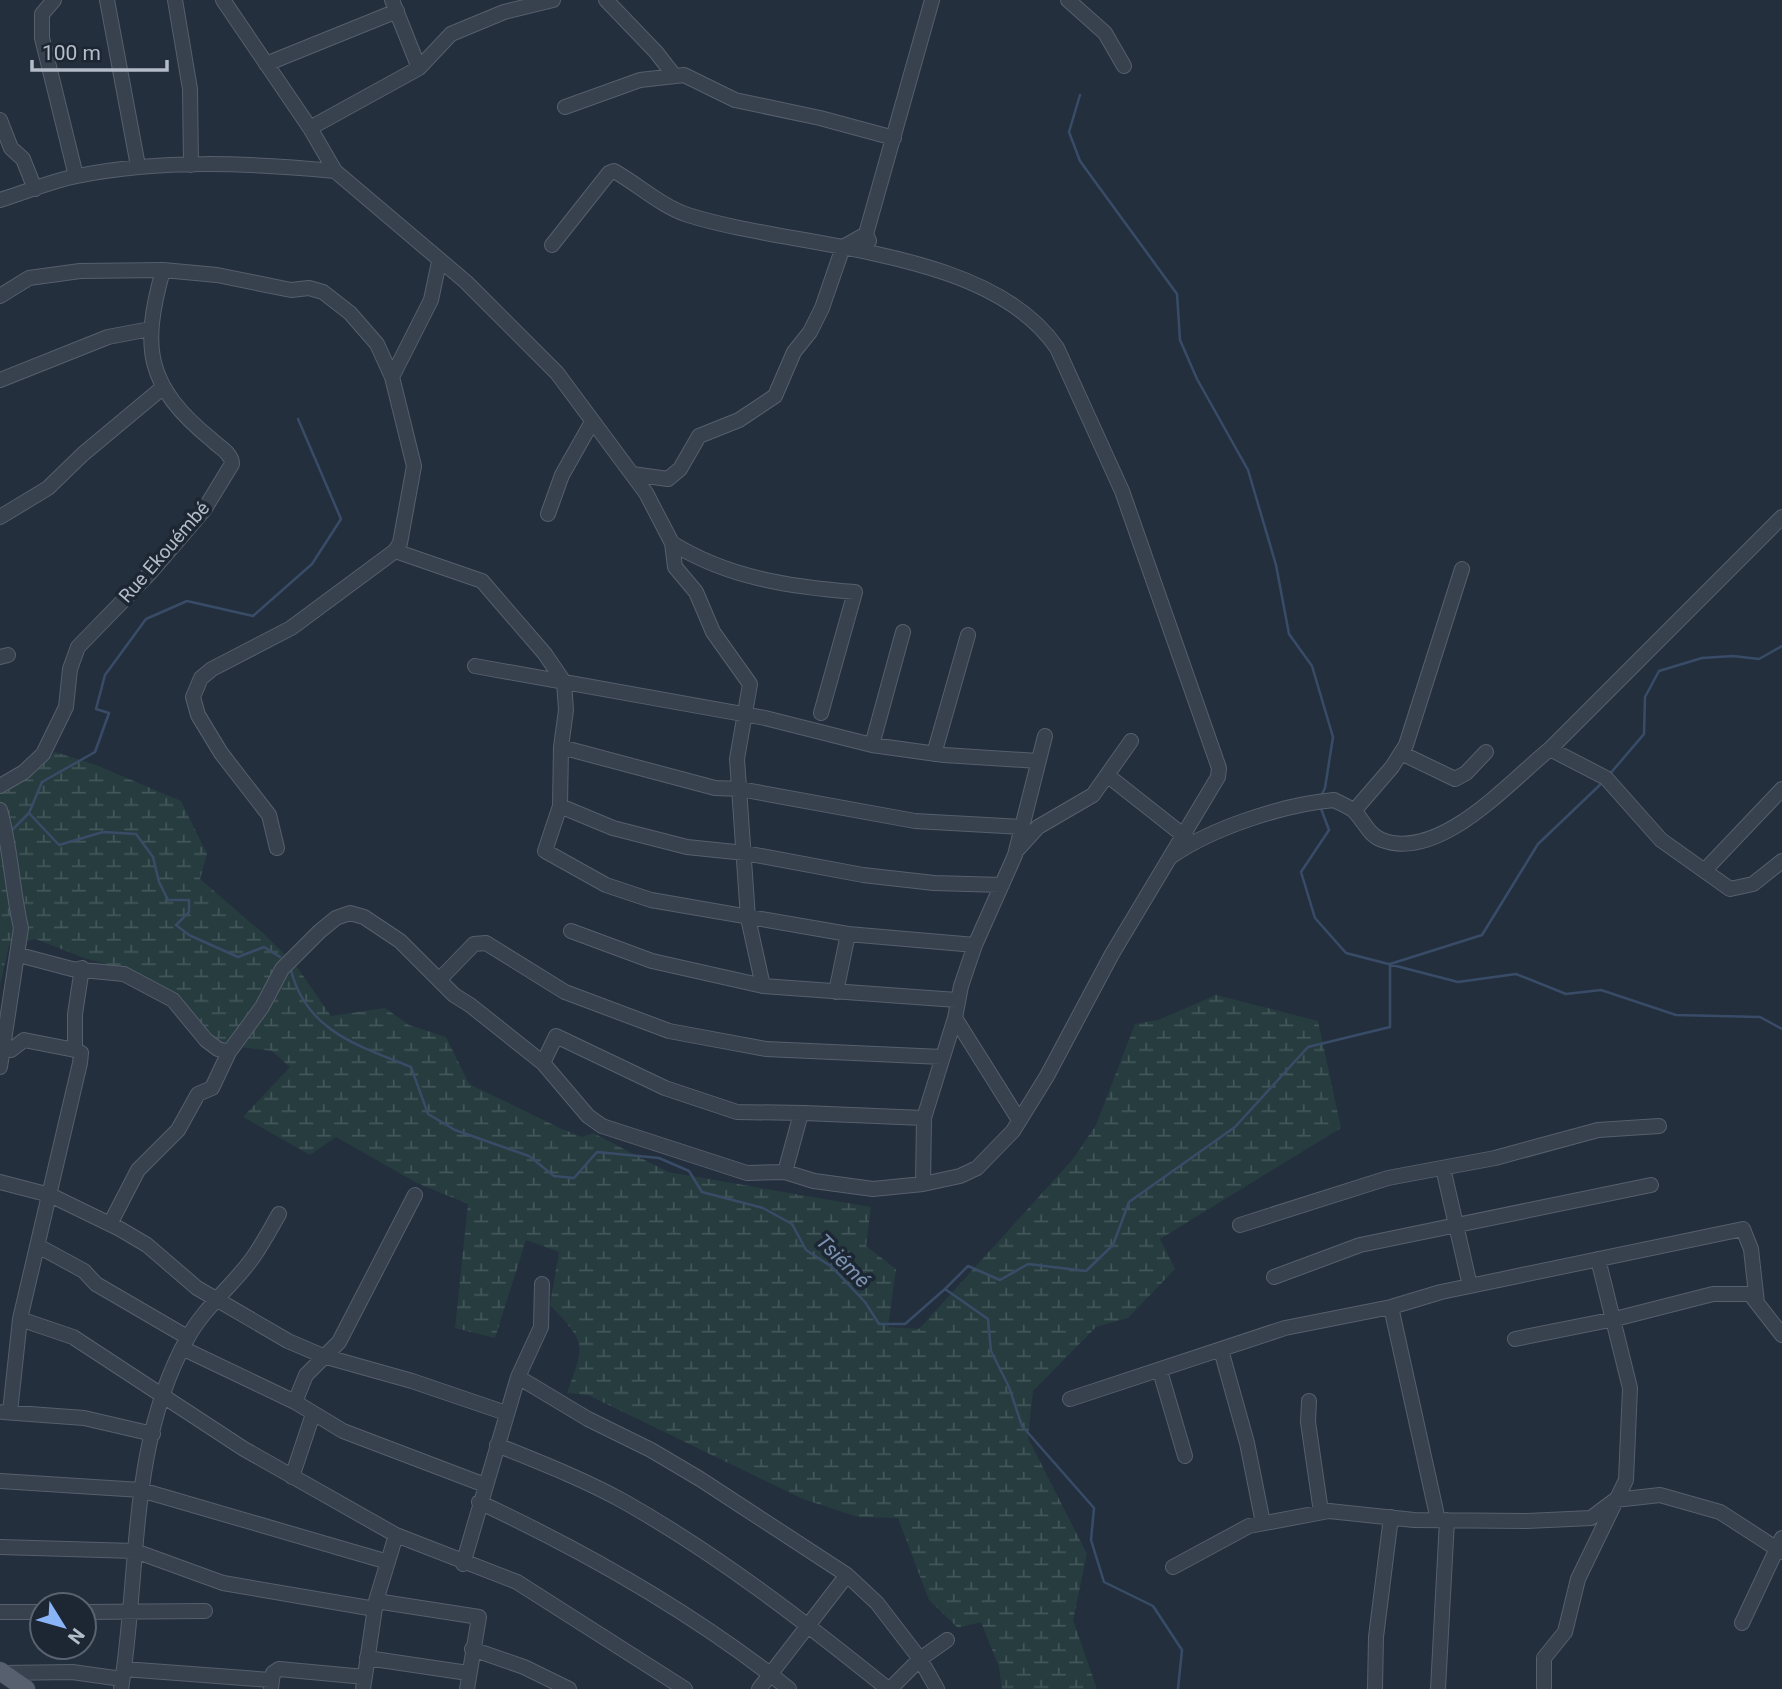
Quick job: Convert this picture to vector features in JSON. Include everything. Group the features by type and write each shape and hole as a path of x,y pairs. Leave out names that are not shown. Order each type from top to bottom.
{"main road":[{"path":"2,1672 26,1689"}],"street":[{"path":"54,0 42,14 42,38 76,176"},
{"path":"107,0 138,166"},
{"path":"175,0 190,89 191,164"},
{"path":"223,0 310,128 335,171 439,262 466,282 557,373 663,520 672,543 675,567 696,592 713,632 750,684 737,759 748,918 763,986"},
{"path":"310,128 419,68 451,34 504,12 553,0"},
{"path":"606,0 649,44 673,74"},
{"path":"875,254 866,234 932,0"},
{"path":"1068,0 1105,33 1124,66"},
{"path":"266,64 394,6 419,68"},
{"path":"565,107 640,80 673,74 684,75 735,100 820,118 894,138"},
{"path":"0,120 11,148 23,159 35,189"},
{"path":"0,200 76,176 138,166 191,164 335,171"},
{"path":"110,1224 138,1170 177,1130 198,1094 212,1088 229,1052 262,1007 282,969 336,918 350,913 377,923 417,956 454,996 470,1005 542,1063 588,1116 602,1125 747,1173 785,1172 814,1181 873,1189 923,1184 960,1176 976,1168 1013,1131 1047,1076 1112,954 1170,856 1187,837 1216,782 1219,768 1122,491 1057,348 1048,335 1014,303 992,292 902,260 687,214 614,171 609,173 552,245"},
{"path":"632,474 668,479 680,469 699,436 740,420 775,396 793,352 810,332 822,308 843,247 866,234"},
{"path":"392,377 431,300 439,262"},
{"name":"Rue Ekouémbé","path":"0,786 24,772 43,754 65,707 70,669 78,647 149,574 204,510 232,464 227,453 162,389 152,359 150,329 163,270"},
{"path":"0,296 29,278 80,271 192,271 291,290 309,288 323,292 350,313 377,344 392,377 414,466 403,536 395,551 291,628 212,669 195,688 193,697 198,715 221,752 265,809 277,848"},
{"path":"0,380 107,337 150,329"},
{"path":"0,517 48,488 83,454 162,389"},
{"path":"548,514 562,475 592,422"},
{"path":"1187,837 1318,801 1334,800 1354,811 1365,827 1381,840 1409,842 1429,838 1469,819 1550,749 1782,517"},
{"path":"672,543 740,575 781,584 855,592 821,713"},
{"path":"395,551 482,581 545,654 564,682 566,710 561,747 560,806 545,851 606,885 650,900 848,934 975,945"},
{"path":"1354,811 1401,753 1411,735 1462,569"},
{"path":"872,745 903,632"},
{"path":"934,754 968,635"},
{"path":"475,666 743,715 872,745 934,754 1038,761"},
{"path":"1015,855 1045,736"},
{"path":"923,1184 924,1118 954,1018 957,999 975,945 1015,855 1022,842 1038,827 1088,799 1131,741"},
{"path":"561,747 715,788 740,789 915,821 1023,827"},
{"path":"1550,749 1606,779 1661,840 1730,889 1738,890 1753,884 1782,861"},
{"path":"1401,753 1455,779 1466,774 1486,752"},
{"path":"1107,775 1187,837"},
{"path":"1705,870 1782,789"},
{"path":"560,806 613,828 687,847 745,853 863,875 934,883 1002,885"},
{"path":"0,810 7,835 15,907 21,928 0,1068"},
{"path":"571,931 652,961 763,986 957,999"},
{"path":"836,992 848,934"},
{"path":"440,979 474,944 486,943 565,992 669,1031 766,1049 942,1057"},
{"path":"19,955 72,969 124,974 173,1000 206,1040 218,1049 229,1052"},
{"path":"75,1050 75,1014 82,968"},
{"path":"954,1018 1019,1120"},
{"path":"542,1063 556,1037 665,1088 737,1112 924,1118"},
{"path":"3,1048 11,1050 24,1040 81,1053 20,1319 5,1412 84,1418 153,1434"},
{"path":"785,1172 800,1117 804,1113"},
{"path":"1240,1225 1388,1178 1495,1158 1598,1130 1659,1126"},
{"path":"1443,1168 1470,1286"},
{"path":"0,1182 50,1195 110,1224 146,1245 197,1288 288,1341 323,1356 412,1381 506,1413"},
{"path":"1274,1277 1360,1245 1651,1185"},
{"path":"295,1402 306,1374 339,1342 415,1195"},
{"path":"122,1679 141,1490 163,1398 185,1343 216,1300 254,1256 279,1214"},
{"path":"1070,1399 1285,1328 1743,1229 1751,1249 1757,1303"},
{"path":"38,1245 84,1271 96,1284 185,1343 313,1414 343,1430 485,1485"},
{"path":"1544,1689 1544,1658 1564,1632 1578,1579 1626,1480 1630,1388 1598,1259"},
{"path":"463,1564 506,1413 518,1377 541,1327 542,1284"},
{"path":"1515,1339 1615,1319 1713,1294 1750,1294 1782,1335"},
{"path":"1391,1307 1443,1520 1438,1689"},
{"path":"20,1319 73,1337 163,1398 292,1477 396,1535 463,1564 517,1582 685,1689"},
{"path":"1222,1350 1247,1443 1263,1523"},
{"path":"1160,1371 1185,1456"},
{"path":"518,1377 588,1419 651,1450 700,1479 848,1575 877,1603 920,1659 937,1689"},
{"path":"1309,1401 1308,1422 1321,1512"},
{"path":"292,1477 313,1414"},
{"path":"496,1446 555,1468 623,1501 809,1625 889,1689 920,1659 947,1640"},
{"path":"0,1481 141,1490 388,1562"},
{"path":"1173,1567 1249,1526 1321,1512 1443,1520 1591,1518 1615,1500 1660,1495 1720,1512 1781,1547 1742,1623"},
{"path":"480,1502 571,1545 710,1632 789,1689"},
{"path":"1375,1689 1376,1637 1391,1517"},
{"path":"2,1672 72,1672 122,1679 271,1684 279,1669 364,1683 375,1605 396,1535"},
{"path":"0,1547 135,1551 223,1583 479,1617 467,1689"},
{"path":"759,1689 848,1575"},
{"path":"98,1612 205,1611"},
{"path":"0,1612 28,1612"},
{"path":"472,1649 524,1667 569,1689"},
{"path":"367,1658 468,1673"}],"green space":[{"path":"55,752 96,765 181,801 207,854 200,879 264,934 297,967 331,1016 385,1008 409,1025 446,1037 469,1084 582,1137 593,1133 668,1172 871,1207 866,1246 896,1269 888,1327 919,1329 1073,1159 1096,1125 1135,1024 1158,1020 1216,995 1318,1021 1341,1128 1160,1239 1175,1269 1128,1318 1096,1327 1033,1391 1028,1438 1087,1554 1073,1620 1097,1689 1002,1689 999,1667 981,1622 958,1628 929,1600 898,1518 858,1517 803,1499 588,1395 567,1393 577,1364 579,1345 571,1328 550,1305 559,1252 526,1240 495,1338 455,1328 468,1204 417,1183 336,1137 310,1155 243,1117 290,1067 272,1051 215,1044 179,998 116,967 36,939 9,945 0,985 0,793"}],"waterway":[{"path":"1080,95 1069,132 1080,161 1177,294 1180,340 1197,379 1248,470 1276,565 1289,634 1312,666 1333,737 1325,788 1321,796"},
{"path":"29,813 42,782 95,752 109,713 96,709 105,675 146,619 187,601 253,616 312,564 341,519 298,419"},
{"path":"1609,775 1644,734 1645,697 1659,671 1702,658 1733,656 1759,659 1782,646"},
{"path":"945,1289 968,1266 1000,1280 1028,1264 1086,1271 1113,1245 1129,1202 1235,1127 1308,1047 1390,1027 1390,964 1482,935 1538,844 1603,782"},
{"path":"1320,806 1329,830 1301,872 1315,918 1346,953 1458,982 1516,974 1566,994 1601,990 1676,1015 1760,1017 1782,1029"},
{"name":"Tsiémé","path":"10,832 29,813 59,845 103,832 136,834 153,857 159,882 168,900 189,900 189,912 176,925 189,935 238,957 264,947 280,957"},
{"name":"Tsiémé","path":"291,970 298,991 322,1022 354,1043 411,1067 428,1114 455,1130 529,1156 554,1176 574,1178 597,1152 659,1158 689,1171 702,1192 763,1208 792,1224 806,1250 832,1267 865,1302 879,1324 905,1324 945,1289 988,1319 991,1351 1009,1387 1022,1426 1094,1508 1091,1540 1104,1582 1153,1606 1182,1650 1178,1689"}]}
